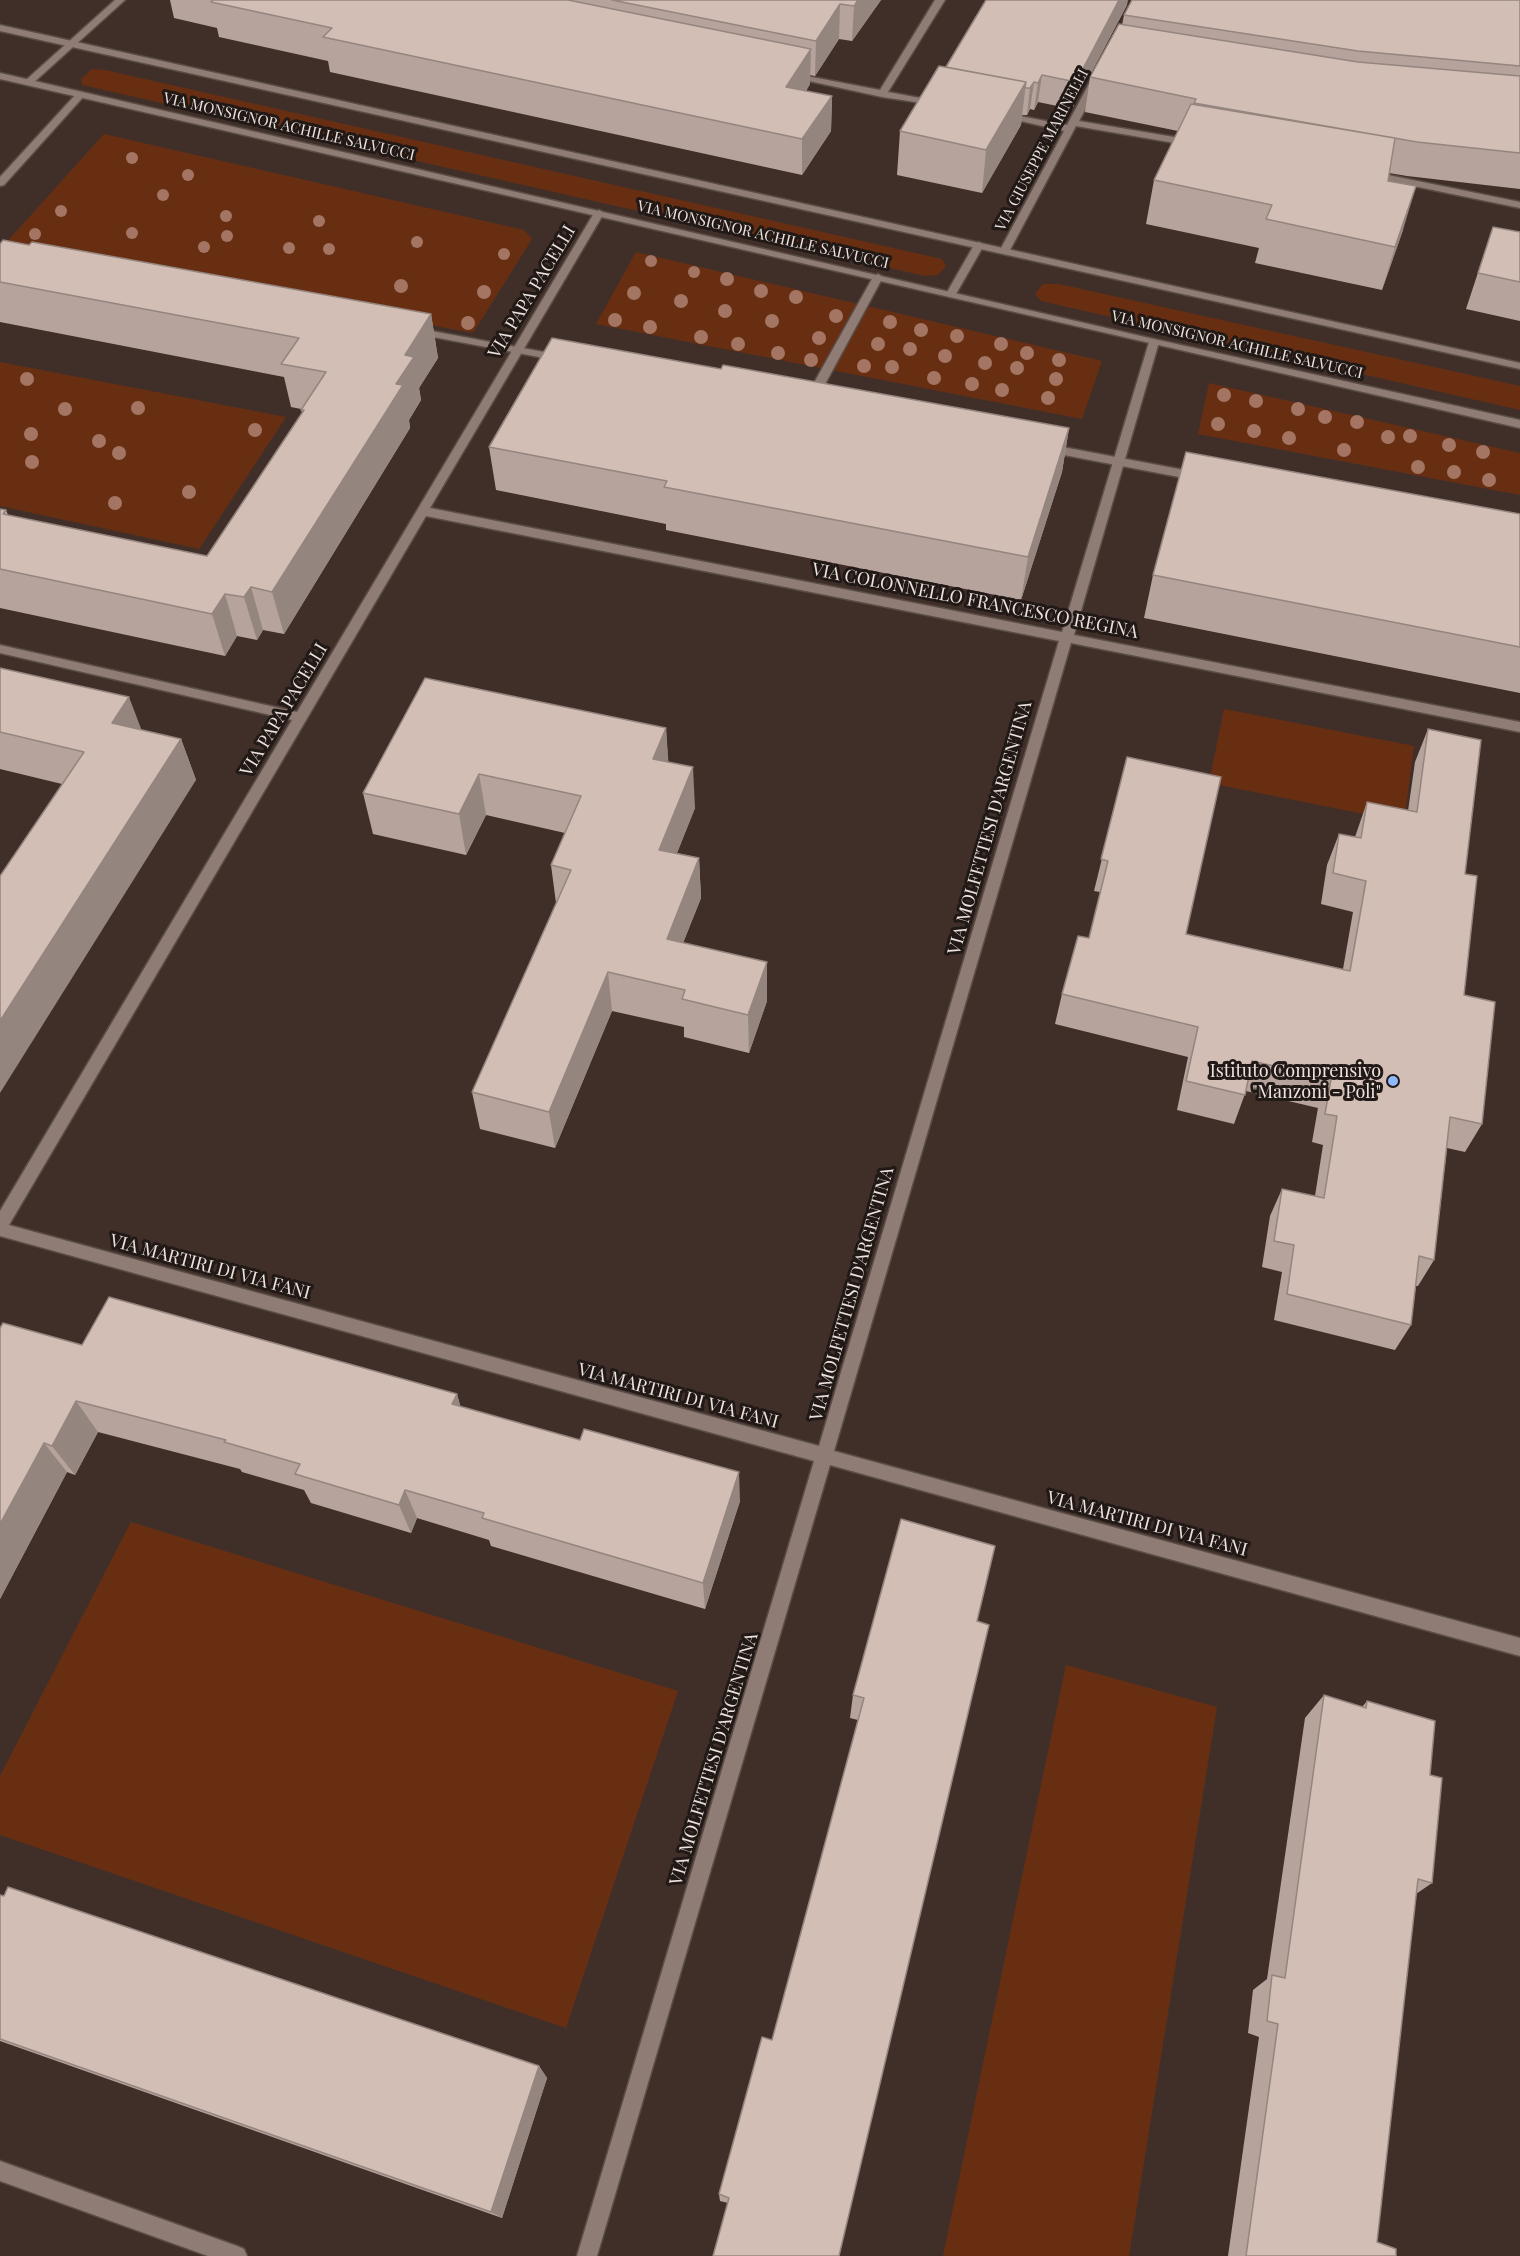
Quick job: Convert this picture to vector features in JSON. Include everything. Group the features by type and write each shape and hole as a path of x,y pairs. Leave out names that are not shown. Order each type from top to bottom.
{"street":[{"path":"29,82 74,44 120,0"},
{"path":"882,94 940,0"},
{"name":"VIA MONSIGNOR ACHILLE SALVUCCI","path":"0,28 1520,366"},
{"path":"779,73 948,106"},
{"name":"VIA GIUSEPPE MARINELLI","path":"1005,250 1100,73"},
{"name":"VIA MONSIGNOR ACHILLE SALVUCCI","path":"0,76 1520,424"},
{"path":"0,183 80,95"},
{"path":"993,114 1201,145"},
{"path":"1362,173 1520,205"},
{"name":"VIA PAPA PACELLI","path":"0,1227 599,213"},
{"path":"951,294 979,245"},
{"path":"808,404 878,277"},
{"path":"400,328 576,361"},
{"name":"VIA MOLFETTESI D'ARGENTINA","path":"587,2256 1154,342"},
{"path":"1038,447 1210,479"},
{"name":"VIA COLONNELLO FRANCESCO REGINA","path":"423,511 1520,727"},
{"path":"0,649 301,717"},
{"name":"VIA MARTIRI DI VIA FANI","path":"0,1227 1520,1647"},
{"path":"0,2171 237,2256"}],"shaded area":[{"path":"92,69 105,70 942,259 946,266 938,275 925,276 82,85 81,79"},
{"path":"104,134 524,230 532,239 473,333 4,245"},
{"path":"636,252 1102,361 1082,419 596,324"},
{"path":"1043,284 1059,284 1520,386 1520,410 1041,301 1035,294"},
{"path":"0,362 286,417 199,549 0,506"},
{"path":"1209,383 1520,453 1520,495 1198,434"},
{"path":"1224,709 1414,746 1404,822 1209,783"},
{"path":"131,1522 678,1691 566,2028 0,1835 0,1776"},
{"path":"1066,1665 1217,1707 1129,2256 943,2256"}],"building":[{"path":"213,0 568,0 811,49 786,87 832,96 802,139 323,37 332,28 211,2"},
{"path":"612,0 858,0 854,6 840,4 816,41"},
{"path":"986,0 1119,0 1076,82 1042,75 1038,83 1034,82 1030,88 1025,88 1026,82 946,67"},
{"path":"1132,0 1520,0 1520,66 1358,51 1124,15"},
{"path":"1119,24 1358,62 1520,76 1520,153 1417,142 1194,103 1196,99 1090,77"},
{"path":"939,66 1026,82 986,150 900,131"},
{"path":"1191,104 1395,138 1388,181 1416,186 1395,247 1266,219 1272,205 1154,180"},
{"path":"1493,227 1520,232 1520,282 1478,273"},
{"path":"3,240 29,245 32,242 431,314 405,355 414,357 396,384 403,385 272,592 251,587 244,597 225,594 212,614 0,569 0,509 6,510 3,514 207,556 304,410 301,410 326,372 281,364 299,338 0,282 0,244"},
{"path":"552,338 721,369 723,365 1069,428 1028,557 664,487 667,481 489,447"},
{"path":"1186,452 1520,514 1520,647 1153,575"},
{"path":"0,668 129,697 112,723 181,739 0,1021 0,876 84,752 0,732"},
{"path":"425,678 666,728 653,759 693,767 659,850 699,858 667,939 767,962 748,1015 682,999 685,990 608,972 549,1112 472,1092 571,870 551,865 581,796 479,774 459,814 363,793"},
{"name":"Istituto Comprensivo \"Manzoni - Poli\"","path":"1428,729 1481,740 1465,874 1477,876 1464,995 1495,1002 1482,1124 1450,1117 1434,1260 1419,1256 1411,1325 1287,1294 1294,1245 1274,1241 1282,1189 1324,1198 1337,1116 1325,1114 1331,1079 1252,1061 1245,1095 1186,1081 1198,1027 1062,994 1078,936 1089,938 1108,861 1101,859 1127,757 1221,777 1186,934 1350,971 1366,881 1333,873 1339,834 1361,838 1367,802 1417,812"},
{"path":"109,1297 457,1394 452,1404 580,1440 584,1429 739,1472 703,1583 482,1518 484,1513 405,1490 399,1505 295,1474 300,1464 224,1442 226,1440 76,1401 52,1446 44,1443 0,1524 0,1328 3,1323 82,1345"},
{"path":"901,1519 995,1546 977,1621 989,1625 839,2256 713,2256 729,2198 719,2194 762,2037 772,2040 864,1698 853,1695"},
{"path":"1324,1695 1366,1708 1367,1701 1435,1721 1430,1775 1442,1778 1432,1883 1418,1879 1377,2242 1396,2249 1396,2256 1246,2256 1278,2024 1267,2021 1272,1975 1285,1978"},
{"path":"8,1887 539,2066 491,2212 0,2039 0,1895 4,1896"}],"place":[{"name":"Istituto Comprensivo \"Manzoni - Poli\"","path":"1393,1081"}]}
